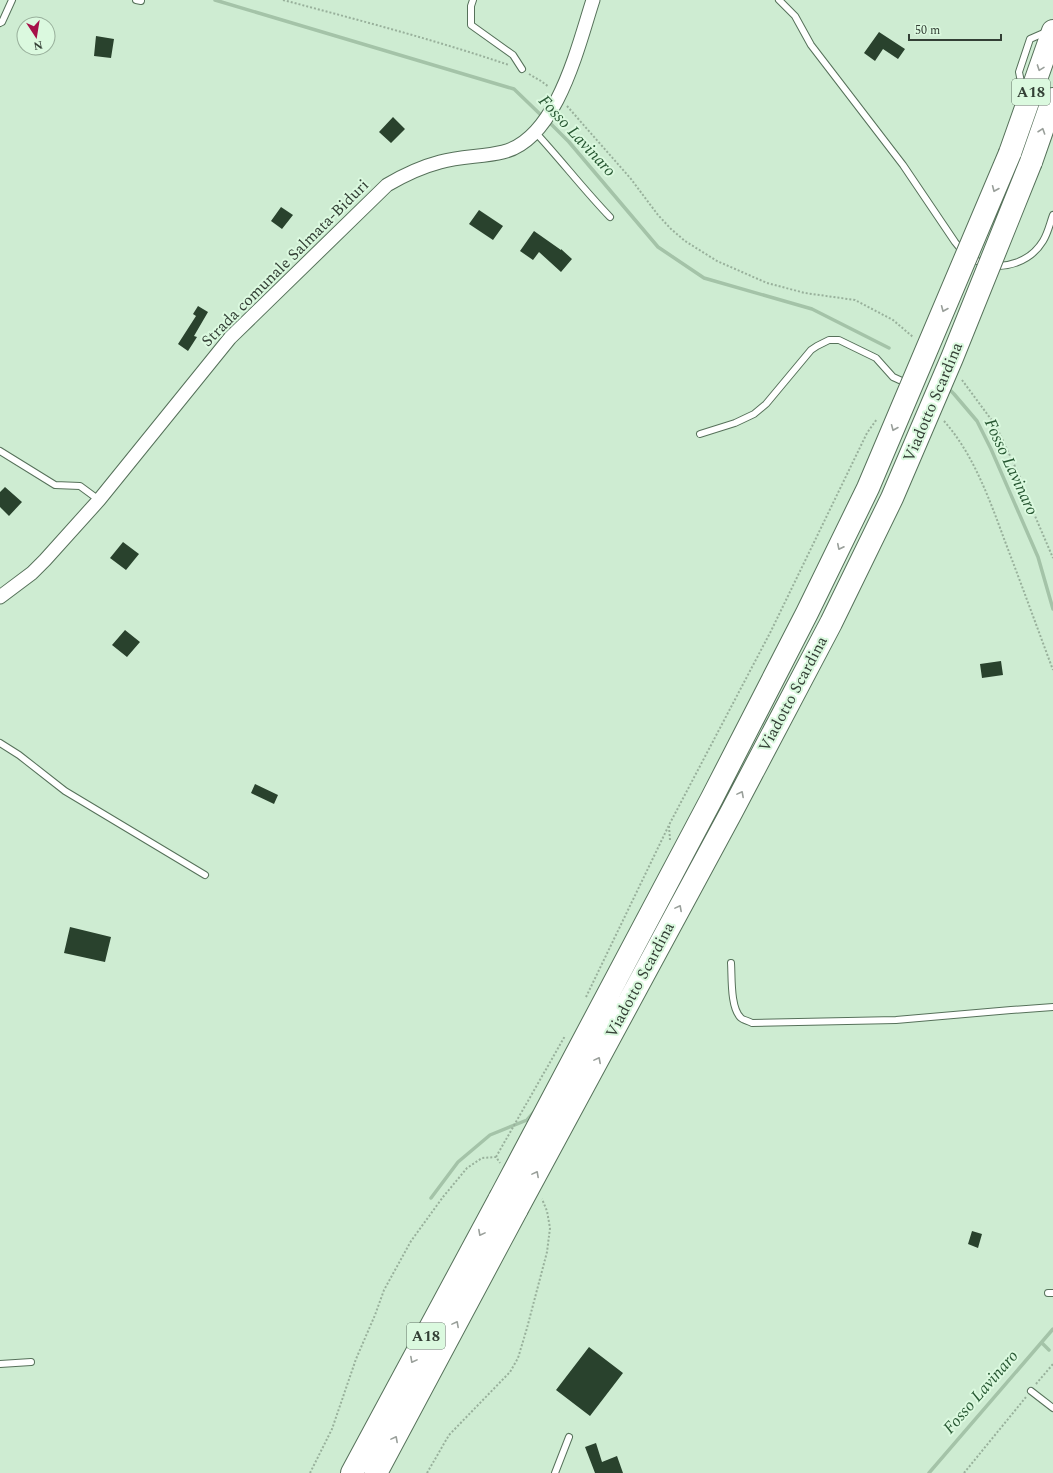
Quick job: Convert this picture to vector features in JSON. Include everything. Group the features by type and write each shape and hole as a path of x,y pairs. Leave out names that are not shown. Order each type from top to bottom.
{"highway":[{"name":"Viadotto Scardina","path":"508,1203 807,613 868,488 1010,153 1053,30"},
{"name":"Viadotto Scardina","path":"508,1203 732,811 838,609 892,498 952,358 1031,162 1053,99"},
{"name":"A18","path":"352,1473 508,1203"},
{"name":"A18","path":"376,1473 508,1203"}],"street":[{"path":"556,102 568,76 593,0"},
{"name":"Strada comunale Salmata-Biduri","path":"0,597 32,574 99,500 230,338 387,185 404,175 441,161 505,151 521,145 538,129 556,102"}],"lane":[{"path":"0,23 2,22 12,0"},
{"path":"473,0 471,6 471,25 513,55 522,69"},
{"path":"779,0 795,16 811,45 903,165 964,254 983,264 1002,266 1016,263 1029,256 1043,241 1053,215"},
{"path":"538,129 587,193 610,217"},
{"path":"700,434 735,423 754,414 766,404 811,350 829,340 839,340 876,358 893,377 904,382"},
{"path":"0,451 55,486 80,486 99,500"},
{"path":"0,743 19,755 65,791 205,875"},
{"path":"731,963 733,998 736,1009 741,1018 752,1023 896,1020 1053,1007"},
{"path":"0,1364 31,1362"},
{"path":"1031,1391 1053,1408"},
{"path":"555,1473 569,1437"}],"path":[{"path":"283,0 461,48 522,69 541,81 556,102 631,179 658,215 685,241 717,261 767,283 805,293 855,300 893,320 915,339"},
{"path":"961,379 996,426 1019,475 1053,558"},
{"path":"583,1002 669,825 771,631 867,433 881,414"},
{"path":"939,416 960,440 979,479 1000,529 1053,670"},
{"path":"496,1157 569,1030"},
{"path":"964,1473 1053,1364"}],"building":[{"path":"879,32 905,49 898,59 883,49 875,61 864,53"},
{"path":"96,36 114,39 111,58 94,56"},
{"path":"393,117 405,129 391,143 379,132"},
{"path":"281,207 293,215 282,229 271,221"},
{"path":"479,210 503,226 493,240 469,224"},
{"path":"534,231 561,249 572,259 561,272 539,252 533,260 520,251"},
{"path":"198,306 208,312 194,336 197,337 188,351 178,344 196,316 193,314"},
{"path":"5,487 22,502 9,516 0,507 0,492"},
{"path":"123,542 139,554 126,570 110,558"},
{"path":"125,630 140,642 127,657 112,645"},
{"path":"1001,661 1003,675 982,678 980,664"},
{"path":"255,784 278,795 274,804 251,793"},
{"path":"70,927 111,937 105,962 64,953"},
{"path":"972,1231 982,1234 978,1248 968,1244"},
{"path":"589,1347 623,1373 590,1416 556,1390"},
{"path":"596,1443 602,1462 617,1456 623,1473 595,1473 585,1447"}],"waterway":[{"name":"Fosso Lavinaro","path":"215,0 514,89 543,117"},
{"name":"Fosso Lavinaro","path":"548,121 569,142 658,247 704,278 812,309 889,348"},
{"name":"Fosso Lavinaro","path":"948,388 977,421 991,449 1038,557 1053,609"},
{"path":"431,1198 458,1162 490,1135 527,1120 535,1111"},
{"name":"Fosso Lavinaro","path":"929,1473 1053,1329"},
{"path":"1042,1343 1049,1350"}]}
